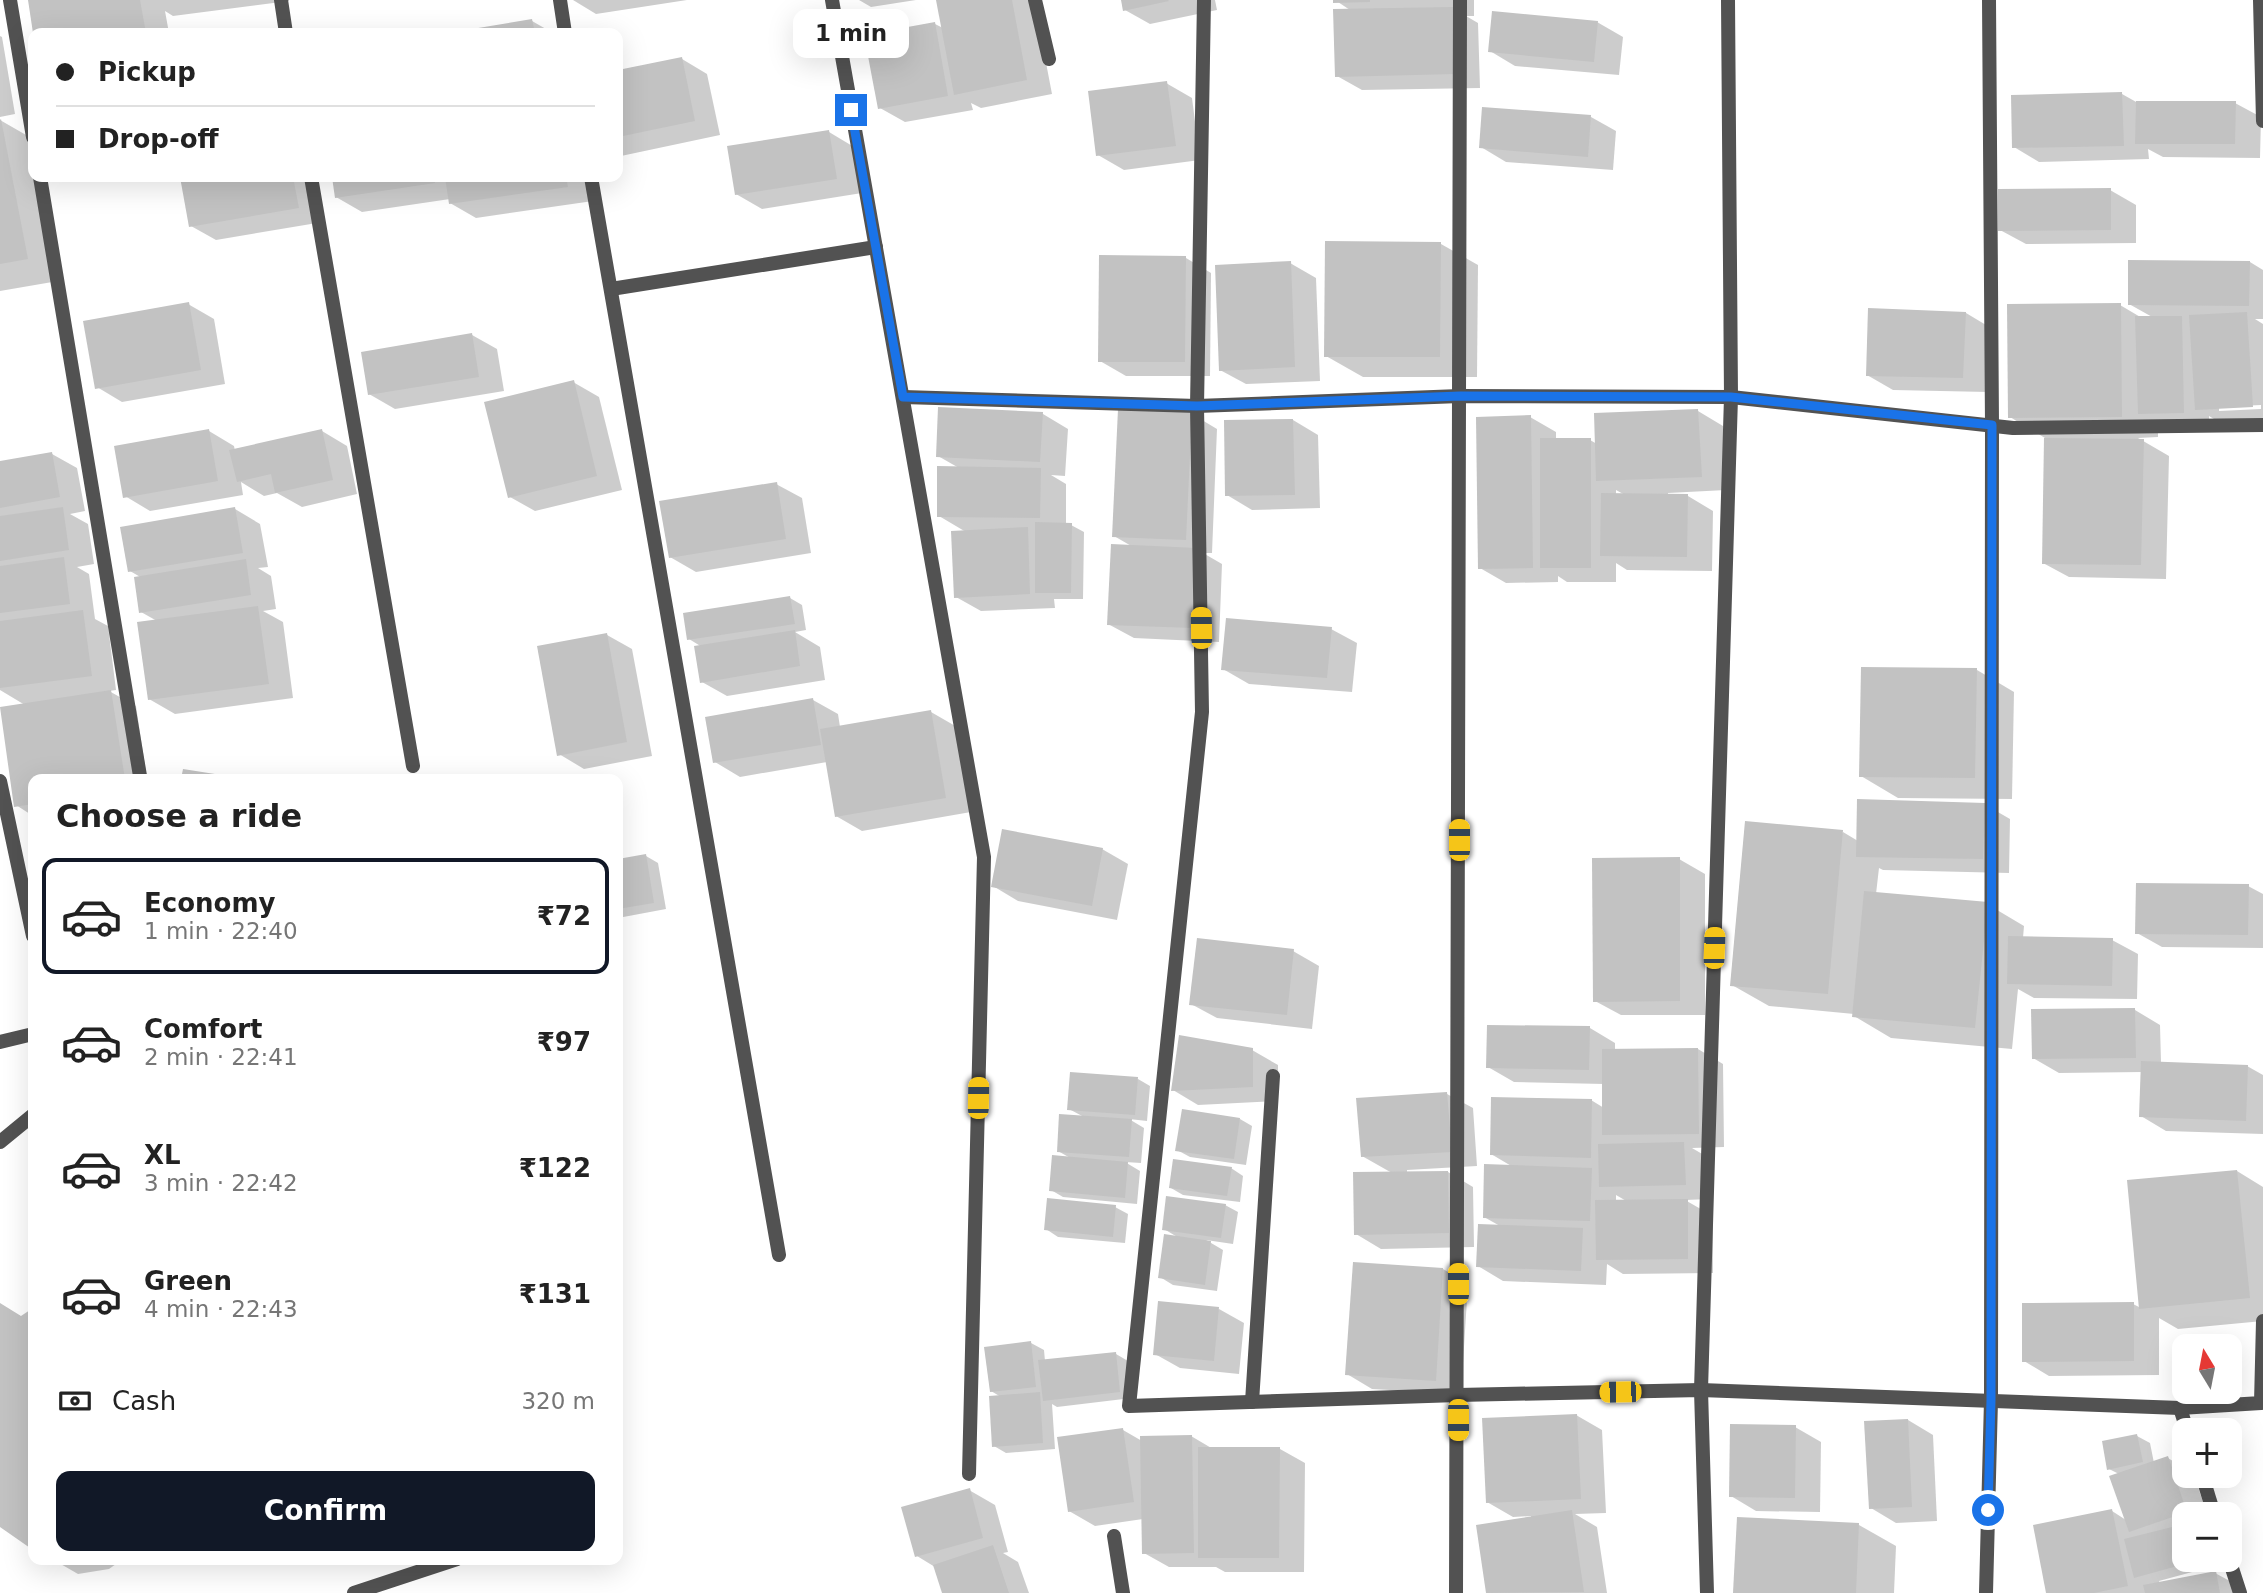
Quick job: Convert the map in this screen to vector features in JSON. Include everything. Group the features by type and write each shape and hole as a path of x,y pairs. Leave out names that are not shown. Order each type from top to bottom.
{"street":[{"path":"10,0 28,107"},
{"path":"281,0 285,28"},
{"path":"560,0 564,28"},
{"path":"832,0 984,857 969,1474"},
{"path":"1035,0 1049,59"},
{"path":"1204,0 1197,406 1202,712 1129,1406 1701,1390 2180,1408 2261,1403 2263,1321"},
{"path":"1456,1593 1460,0"},
{"path":"1707,1593 1701,1390 1731,397 1728,0"},
{"path":"1986,1593 1991,1400 1992,425 1989,0"},
{"path":"2260,0 2263,121"},
{"path":"41,182 140,774"},
{"path":"312,182 413,766"},
{"path":"592,182 779,1255"},
{"path":"611,289 876,247"},
{"path":"903,397 1197,406 1460,396 1731,397 2013,428 2263,425"},
{"path":"0,781 28,913"},
{"path":"0,1042 28,1035"},
{"path":"1252,1402 1273,1076"},
{"path":"0,1142 28,1119"},
{"path":"2180,1408 2183,1418"},
{"path":"1114,1536 1123,1593"},
{"path":"354,1593 439,1565"},
{"path":"2233,1572 2240,1593"}],"building":[{"path":"28,0 140,0 145,28 32,28"},
{"path":"936,0 1012,0 1027,80 954,95"},
{"path":"1121,0 1168,0 1169,1 1123,11"},
{"path":"1333,0 1370,0 1370,2 1333,3"},
{"path":"1453,7 1455,74 1335,77 1333,9"},
{"path":"1492,11 1598,21 1594,62 1488,52"},
{"path":"532,19 534,28 478,28"},
{"path":"935,22 948,96 878,109 864,35"},
{"path":"682,57 695,121 623,136 623,69"},
{"path":"1167,81 1176,146 1096,156 1088,91"},
{"path":"2122,92 2124,146 2012,148 2011,95"},
{"path":"2136,101 2236,101 2235,144 2135,144"},
{"path":"1482,107 1591,115 1588,157 1479,148"},
{"path":"0,120 28,259 0,264"},
{"path":"829,130 837,179 735,195 727,146"},
{"path":"181,182 294,182 299,208 189,227"},
{"path":"333,182 435,183 335,198"},
{"path":"446,182 567,182 568,187 449,204"},
{"path":"2111,188 2111,230 1998,231 1998,189"},
{"path":"1325,241 1441,242 1440,357 1324,357"},
{"path":"1099,255 1186,256 1185,362 1098,362"},
{"path":"2128,260 2250,261 2249,306 2128,305"},
{"path":"1291,261 1295,367 1219,371 1215,265"},
{"path":"189,302 201,370 95,389 83,321"},
{"path":"2121,303 2122,417 2008,418 2007,304"},
{"path":"1868,308 1966,312 1963,378 1866,376"},
{"path":"2247,312 2253,407 2195,410 2189,315"},
{"path":"2135,316 2182,316 2184,413 2138,414"},
{"path":"472,333 479,377 368,395 361,352"},
{"path":"574,380 597,476 508,498 484,402"},
{"path":"938,407 1043,412 1040,462 936,457"},
{"path":"1118,409 1192,412 1186,540 1112,537"},
{"path":"1698,409 1702,477 1596,481 1594,413"},
{"path":"1531,415 1533,568 1478,569 1476,417"},
{"path":"1293,419 1295,495 1225,496 1224,420"},
{"path":"209,429 218,481 123,498 114,446"},
{"path":"322,429 333,480 275,493 271,474 237,482 229,450"},
{"path":"1540,438 1591,438 1591,568 1540,568"},
{"path":"2044,438 2144,439 2141,565 2042,564"},
{"path":"52,452 60,497 0,508 0,461"},
{"path":"937,466 1041,468 1040,518 937,517"},
{"path":"777,482 786,539 669,558 659,501"},
{"path":"1601,493 1688,494 1687,557 1600,556"},
{"path":"63,507 69,550 0,561 0,516"},
{"path":"235,507 243,553 128,572 120,527"},
{"path":"1035,522 1072,523 1071,593 1035,593"},
{"path":"1028,527 1030,594 954,598 951,531"},
{"path":"1111,544 1197,548 1193,628 1107,625"},
{"path":"64,557 70,604 0,613 0,566"},
{"path":"246,559 251,595 139,613 134,577"},
{"path":"790,596 795,624 687,640 683,613"},
{"path":"258,606 269,684 148,700 137,622"},
{"path":"83,610 92,676 0,688 0,621"},
{"path":"1226,618 1332,627 1327,678 1221,670"},
{"path":"795,630 800,666 700,683 694,646"},
{"path":"607,633 627,742 557,756 537,646"},
{"path":"1861,667 1977,668 1975,778 1859,777"},
{"path":"111,690 124,774 28,774 28,805 14,807 0,707"},
{"path":"813,698 821,745 713,763 705,717"},
{"path":"931,710 946,798 835,817 820,729"},
{"path":"183,769 215,774 182,774"},
{"path":"1857,799 1985,803 1983,859 1856,857"},
{"path":"1745,821 1843,830 1828,994 1730,986"},
{"path":"1002,829 1103,848 1092,906 991,887"},
{"path":"646,854 654,903 623,908 623,858"},
{"path":"1680,857 1680,1001 1593,1002 1592,858"},
{"path":"2136,883 2249,884 2248,935 2135,934"},
{"path":"1864,891 1988,902 1975,1028 1852,1017"},
{"path":"2008,936 2113,938 2112,986 2007,984"},
{"path":"1197,938 1294,949 1287,1015 1189,1005"},
{"path":"2135,1008 2136,1058 2032,1059 2031,1009"},
{"path":"1487,1025 1590,1026 1589,1070 1486,1068"},
{"path":"1179,1035 1253,1048 1253,1087 1171,1091"},
{"path":"1698,1048 1699,1134 1602,1135 1602,1049"},
{"path":"2141,1061 2248,1065 2246,1121 2139,1117"},
{"path":"1070,1072 1138,1077 1135,1115 1067,1110"},
{"path":"1447,1092 1452,1152 1361,1157 1356,1098"},
{"path":"1491,1097 1592,1099 1591,1158 1490,1155"},
{"path":"1182,1109 1240,1118 1234,1159 1175,1151"},
{"path":"1059,1114 1132,1119 1129,1157 1057,1152"},
{"path":"1684,1142 1686,1185 1599,1187 1598,1144"},
{"path":"1052,1155 1128,1162 1125,1198 1049,1191"},
{"path":"1173,1159 1232,1167 1227,1196 1169,1188"},
{"path":"1484,1164 1592,1168 1590,1221 1483,1218"},
{"path":"2237,1170 2250,1298 2139,1309 2127,1180"},
{"path":"1448,1171 1449,1233 1354,1235 1353,1172"},
{"path":"1166,1196 1226,1204 1221,1238 1162,1230"},
{"path":"1047,1198 1116,1205 1113,1237 1044,1230"},
{"path":"1688,1199 1688,1259 1596,1260 1595,1200"},
{"path":"1478,1224 1583,1228 1581,1271 1476,1267"},
{"path":"1164,1234 1211,1241 1205,1285 1158,1278"},
{"path":"1353,1262 1443,1268 1436,1381 1345,1375"},
{"path":"1158,1301 1219,1307 1214,1361 1153,1355"},
{"path":"2134,1302 2134,1361 2022,1362 2022,1303"},
{"path":"0,1303 21,1316 28,1311 28,1547 0,1527"},
{"path":"1031,1341 1036,1387 990,1392 984,1347"},
{"path":"1116,1352 1120,1392 1043,1401 1038,1360"},
{"path":"1040,1392 1043,1443 992,1447 989,1396"},
{"path":"1577,1414 1581,1499 1486,1503 1482,1418"},
{"path":"1908,1419 1912,1507 1869,1509 1864,1421"},
{"path":"1730,1424 1796,1425 1795,1498 1729,1497"},
{"path":"1123,1428 1134,1502 1068,1512 1057,1437"},
{"path":"2137,1434 2143,1462 2107,1470 2102,1441"},
{"path":"1192,1435 1194,1553 1142,1554 1140,1436"},
{"path":"1198,1447 1280,1447 1279,1558 1198,1558"},
{"path":"2168,1456 2172,1468 2172,1488 2179,1488 2184,1502 2172,1502 2172,1517 2129,1532 2109,1476"},
{"path":"970,1488 983,1538 915,1557 901,1507"},
{"path":"2112,1509 2128,1586 2094,1593 2046,1593 2033,1525"},
{"path":"1572,1510 1584,1592 1486,1593 1476,1525"},
{"path":"1737,1517 1859,1523 1856,1593 1733,1593"},
{"path":"2172,1527 2172,1567 2134,1578 2124,1539"},
{"path":"993,1545 1009,1593 942,1593 933,1565"},
{"path":"2216,1572 2220,1593 2145,1593 2143,1585"}],"route":[{"path":"851,110 903,397 1197,406 1460,396 1731,397 1992,425 1991,1400 1988,1510"}]}
